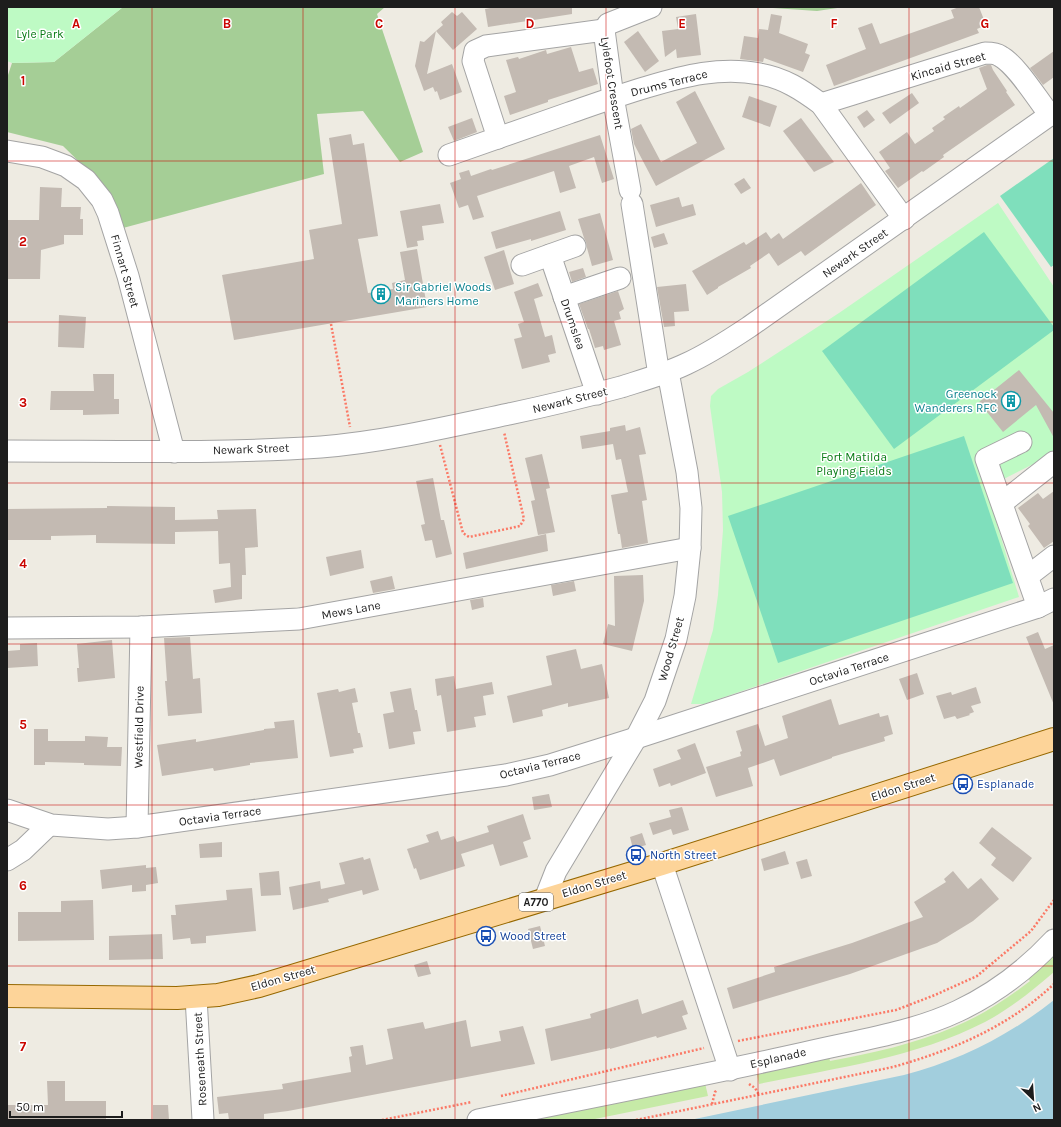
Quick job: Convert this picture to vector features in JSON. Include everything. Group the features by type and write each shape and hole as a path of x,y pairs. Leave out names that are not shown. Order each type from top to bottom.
{"main road":[{"name":"Eldon Street","path":"7,996 196,998 259,986 662,864 1054,739"}],"street":[{"path":"604,30 608,24 651,7"},
{"name":"Lylefoot Crescent","path":"498,138 473,61 475,51 486,46 604,30 613,97 664,374"},
{"name":"Kincaid Street","path":"821,104 985,53 999,55 1008,62 1052,114"},
{"name":"Drums Terrace","path":"449,155 613,97 674,79 699,73 729,72 759,74 787,82 821,104 904,219"},
{"name":"Newark Street","path":"7,451 174,452 278,449 353,443 501,416 597,394 664,374 705,355 749,328 1052,114"},
{"name":"Finnart Street","path":"7,151 42,157 66,166 86,180 95,189 102,200 108,212 128,276 174,452"},
{"path":"522,265 575,246"},
{"name":"Drumslea","path":"550,255 597,394"},
{"path":"564,297 620,278"},
{"name":"Wood Street","path":"545,899 556,871 636,738 655,701 676,639 685,596 690,548 691,508 687,472 664,374"},
{"path":"1021,442 986,459 1028,576 1046,603"},
{"path":"1002,503 1054,462"},
{"name":"Mews Lane","path":"7,628 141,627 299,619 690,548"},
{"path":"1028,576 1054,556"},
{"name":"Octavia Terrace","path":"7,810 48,824 108,829 137,828 506,775 550,765 636,738 1046,603"},
{"name":"Westfield Drive","path":"137,828 141,627"},
{"path":"7,860 23,850 48,824"},
{"path":"662,864 730,1070"},
{"name":"Esplanade","path":"478,1120 730,1070 916,1027 958,1011 991,993 1018,974 1054,940"},
{"name":"Roseneath Street","path":"196,998 203,1120"}],"path":[{"path":"331,324 353,443"},
{"path":"435,429 463,533 469,537 520,526 524,519 501,416"},
{"path":"636,1120 893,1067 927,1058 958,1046 989,1031 1043,994 1054,984"}],"green space":[{"name":"Lyle Park","path":"7,7 123,7 54,62 12,63 7,61"},
{"path":"123,7 385,7 377,14 423,152 400,162 363,111 317,114 324,174 123,228 108,190 63,146 7,132 7,78 12,63 54,62"},
{"path":"757,7 844,7 817,11"},
{"path":"1054,158 1054,265 1051,267 1000,196"},
{"name":"Fort Matilda Playing Fields","path":"998,203 1054,287 1054,452 1053,454 986,488 1019,597 704,704 691,704 713,630 718,595 723,530 722,492 710,406 711,396 718,389 748,372 839,313"},
{"path":"984,232 1054,327 1054,330 894,449 822,351"},
{"path":"964,436 1013,583 778,663 728,516"},
{"path":"1054,952 1054,972 1030,992 985,1022 931,1045 903,1053 845,1067 759,1084 756,1071 829,1056 830,1061 877,1051 909,1043 964,1023 994,1007 1030,981 1026,977"},
{"path":"705,1083 708,1096 590,1120 523,1120"}],"water":[{"path":"1054,1000 1054,1120 690,1120 904,1075 924,1069 964,1054 1002,1035 1020,1025"}],"building":[{"path":"496,7 572,7 572,14 488,27 485,9"},
{"path":"959,7 979,7 986,25 977,29 979,33 834,86 826,65 866,49 858,28 872,23 880,44 954,18 951,10"},
{"path":"452,12 457,16 462,12 477,29 453,50 436,31 443,25 441,22"},
{"path":"696,14 701,55 677,58 676,49 665,57 662,31 678,29 676,17"},
{"path":"771,14 782,16 779,33 808,44 805,53 810,55 803,72 764,58 763,62 740,59 744,36 758,38 759,29 768,30"},
{"path":"436,31 427,74 452,64 462,92 440,100 437,91 435,92 433,87 424,91 415,66 420,41 424,42"},
{"path":"638,31 659,61 645,72 624,42"},
{"path":"571,47 579,72 593,68 598,84 548,100 548,102 510,115 504,96 516,92 506,60 518,57 519,59 546,50 547,54"},
{"path":"1054,51 1054,77 1043,85 1030,68"},
{"path":"991,65 1015,105 943,155 944,157 923,172 922,171 898,188 885,171 890,168 879,152 907,132 915,144 934,131 932,128 945,119 943,117 959,106 960,108 987,89 979,68"},
{"path":"695,91 725,149 656,186 634,144 631,129 641,124 661,162 697,143 676,102"},
{"path":"912,93 919,103 890,124 882,113"},
{"path":"749,96 777,106 770,127 742,117"},
{"path":"867,110 875,120 864,128 857,117"},
{"path":"472,118 477,132 454,141 448,127"},
{"path":"801,118 834,162 814,172 783,131"},
{"path":"351,134 353,145 364,143 378,236 358,239 368,293 393,289 392,283 405,280 400,252 417,249 427,307 234,340 222,275 314,259 309,230 342,224 329,138"},
{"path":"600,135 614,179 602,183 594,157 569,166 576,188 560,193 554,171 477,196 484,217 473,220 468,205 459,208 450,183 461,179 459,173 469,170 471,176"},
{"path":"744,178 751,188 741,194 734,184"},
{"path":"861,183 876,205 805,256 801,251 778,266 769,253 750,266 751,268 707,295 692,271 744,242 746,245 766,232 771,239 779,233 783,239"},
{"path":"40,187 62,188 61,207 81,207 80,219 83,219 83,235 64,235 64,244 41,250 40,279 7,279 7,220 39,220"},
{"path":"679,197 682,207 693,204 696,215 656,227 650,205"},
{"path":"440,204 444,223 422,226 424,240 417,241 418,246 407,248 400,211"},
{"path":"560,211 566,230 531,241 531,239 496,249 491,232"},
{"path":"600,213 613,260 592,266 578,219"},
{"path":"664,233 668,244 654,248 651,237"},
{"path":"504,250 514,284 495,290 484,257"},
{"path":"583,268 586,277 572,282 569,272"},
{"path":"538,283 543,296 534,299 545,337 552,335 556,353 548,355 550,362 522,369 514,339 522,337 518,324 524,322 514,292"},
{"path":"686,284 689,311 674,312 675,326 664,327 657,287"},
{"path":"618,291 624,309 619,312 621,319 614,321 621,345 604,350 603,346 595,348 579,304"},
{"path":"59,315 86,317 84,348 58,347"},
{"name":"Greenock Wanderers RFC","path":"1019,370 1054,413 1054,438 1036,405 1003,432 979,402"},
{"path":"93,374 114,374 114,399 119,399 119,414 83,415 83,410 50,410 51,391 94,391"},
{"path":"625,425 626,431 640,427 646,454 639,455 647,500 642,501 648,543 622,548 611,495 628,492 621,459 616,460 613,444 582,449 580,436 610,431 610,428"},
{"path":"542,454 550,488 546,489 555,532 538,535 531,501 535,500 525,458"},
{"path":"433,478 441,520 444,520 452,554 436,558 432,540 425,541 421,525 425,524 416,481"},
{"path":"1054,491 1054,541 1044,548 1028,526 1030,524 1018,508 1038,493 1043,499"},
{"path":"107,506 175,507 175,520 218,519 217,510 256,509 258,547 245,548 246,575 242,575 242,599 215,603 213,590 231,587 230,563 219,564 218,531 175,532 175,544 96,543 96,535 51,536 51,540 7,540 7,509 107,508"},
{"path":"546,534 548,551 466,569 463,553"},
{"path":"361,550 364,568 330,576 326,557"},
{"path":"643,575 644,601 632,651 603,644 608,624 615,626 614,576"},
{"path":"392,576 395,589 373,593 370,581"},
{"path":"574,581 576,591 553,596 551,585"},
{"path":"483,598 484,607 472,610 470,600"},
{"path":"1038,632 1045,649 1054,645 1054,705 1026,637"},
{"path":"190,637 193,679 200,678 202,713 168,716 165,681 167,681 164,638"},
{"path":"112,640 115,678 78,682 77,668 79,668 77,644"},
{"path":"37,643 38,666 7,668 7,651 20,650 20,644"},
{"path":"576,649 581,669 602,664 609,698 568,707 568,703 542,710 543,716 513,723 507,696 552,685 546,656"},
{"path":"917,673 924,694 907,700 899,679"},
{"path":"454,676 456,689 492,682 494,694 483,696 486,715 474,717 476,727 447,732 441,695 437,696 435,679"},
{"path":"976,687 981,703 971,706 974,712 969,714 970,715 957,719 955,716 944,719 936,696 951,692 952,695"},
{"path":"355,688 358,702 352,703 358,733 360,733 363,747 353,749 354,753 330,757 317,693 338,689 339,692"},
{"path":"411,688 421,731 413,732 415,744 389,749 383,714 394,712 390,692"},
{"path":"831,699 839,725 879,713 880,717 888,715 893,734 884,737 885,741 832,757 780,776 774,759 748,768 753,786 716,797 706,767 741,756 740,752 742,751 736,731 758,724 765,746 788,738 782,716"},
{"path":"294,720 298,758 250,763 250,765 214,771 213,768 162,776 157,745 196,739 196,742 275,728 274,722"},
{"path":"34,729 48,729 48,741 85,741 85,736 108,737 107,747 122,747 121,766 45,762 45,765 34,765"},
{"path":"695,743 706,773 671,786 670,783 659,787 653,769 681,759 677,750"},
{"path":"549,794 552,807 534,810 532,797"},
{"path":"682,807 689,830 673,835 671,829 653,835 649,823 671,817 669,810"},
{"path":"523,814 531,839 523,842 528,857 500,866 493,844 461,854 465,866 420,880 416,868 414,869 407,849 429,842 426,835 438,831 441,840 454,836 457,842 489,832 487,826"},
{"path":"992,827 1032,858 1013,882 991,865 996,858 979,843"},
{"path":"642,833 646,845 633,849 630,837"},
{"path":"222,842 222,857 200,858 199,844"},
{"path":"785,851 789,864 764,871 761,859"},
{"path":"363,857 364,860 370,858 379,890 363,895 362,890 328,899 329,902 293,910 289,887 320,881 321,889 345,884 339,863"},
{"path":"807,859 812,876 801,879 796,862"},
{"path":"146,865 146,868 156,867 158,883 146,885 146,891 132,892 132,885 102,889 100,870"},
{"path":"279,871 281,895 261,896 259,873"},
{"path":"953,871 968,889 981,878 999,899 973,921 937,943 850,974 733,1009 727,988 775,972 774,967 852,943 923,917 914,902 946,882 944,879"},
{"path":"252,888 256,931 206,936 206,943 191,944 190,938 173,940 171,915 176,915 175,905 227,900 226,890"},
{"path":"93,900 94,940 18,941 18,912 61,912 61,901"},
{"path":"540,926 545,946 533,949 528,929"},
{"path":"162,934 163,959 109,960 109,936"},
{"path":"427,961 431,974 418,977 414,965"},
{"path":"638,999 642,1014 683,1000 688,1014 682,1016 687,1029 657,1038 656,1036 610,1049 551,1061 545,1029 591,1018 590,1014"},
{"path":"466,1020 471,1047 501,1041 499,1031 523,1026 535,1064 288,1111 264,1114 264,1120 229,1120 228,1113 219,1114 217,1097 283,1089 282,1084 351,1072 349,1057 352,1056 350,1047 363,1045 366,1065 393,1059 387,1029 423,1022 425,1029"},
{"path":"47,1081 65,1081 65,1101 106,1101 106,1120 7,1120 7,1105 48,1105"},
{"path":"153,1105 168,1105 169,1120 153,1120"}],"place":[{"name":"Sir Gabriel Woods Mariners Home","path":"381,294"},
{"name":"Greenock Wanderers RFC","path":"1011,401"},
{"name":"Esplanade","path":"963,784"},
{"name":"North Street","path":"636,855"},
{"name":"Wood Street","path":"486,936"}]}
